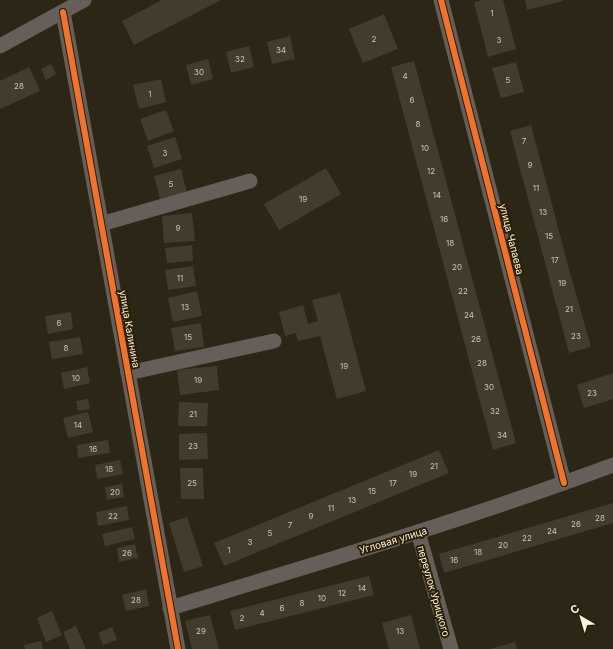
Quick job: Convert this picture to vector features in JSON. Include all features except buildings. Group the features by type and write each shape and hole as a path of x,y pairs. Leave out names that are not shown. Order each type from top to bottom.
{"street":[{"path":"0,46 84,0"},
{"name":"улица Чапаева","path":"441,0 564,483"},
{"name":"улица Калинина","path":"63,12 178,649"},
{"path":"101,224 250,181"},
{"path":"128,373 274,341"},
{"name":"Угловая улица","path":"170,608 418,532 613,465"},
{"name":"переулок Урицкого","path":"418,532 451,649"}],"cycle path":[{"path":"441,0 564,483"},
{"path":"63,12 178,649"}]}
